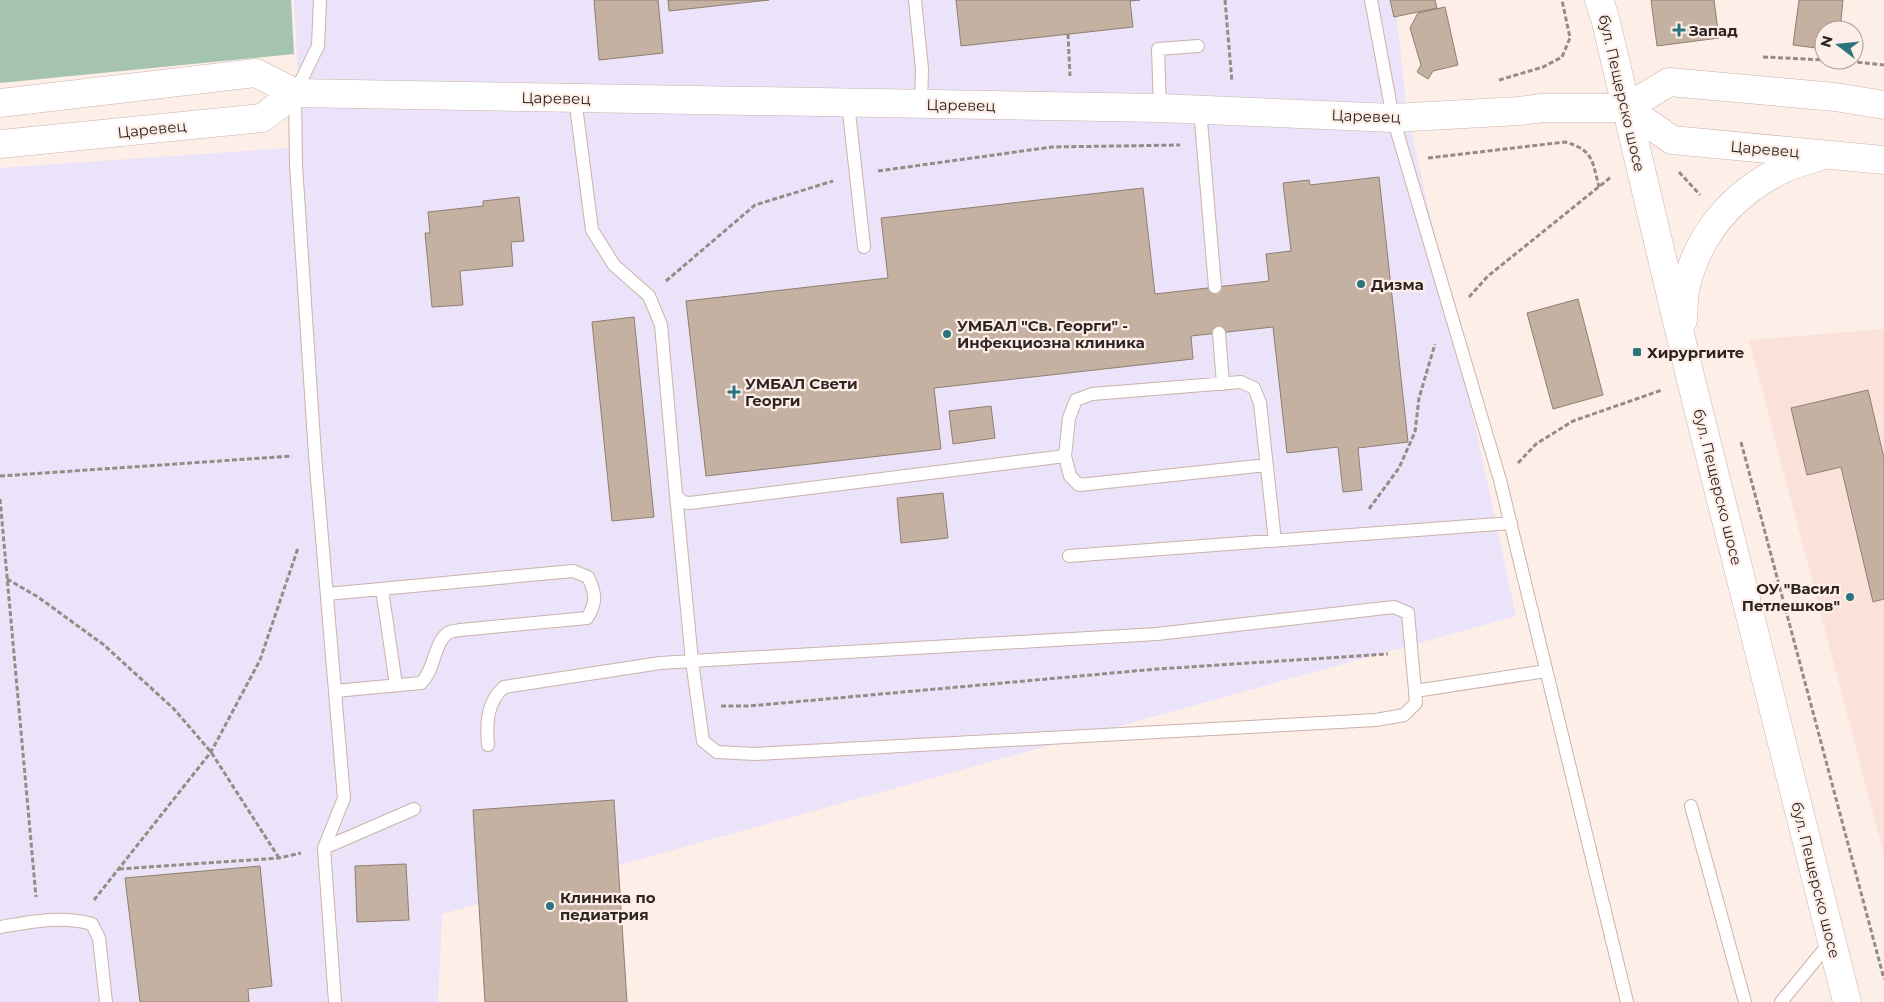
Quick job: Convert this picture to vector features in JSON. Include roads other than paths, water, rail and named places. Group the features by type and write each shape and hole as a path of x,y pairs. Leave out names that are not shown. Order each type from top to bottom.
{"street":[{"name":"бул. Пещерско шосе","path":"1599,0 1605,18 1691,380 1847,1002"},
{"name":"Царевец","path":"0,103 256,73 295,93 1160,108 1393,118 1542,108 1626,108 1672,140 1884,160"},
{"path":"1626,108 1669,82 1835,97 1884,105"},
{"name":"Царевец","path":"0,144 262,118 295,93"},
{"path":"1681,339 1686,287 1699,247 1717,219 1752,187 1784,168 1826,155"}],"lane":[{"path":"320,0 318,46 295,93 296,164 315,455 344,798 324,848 335,1002"},
{"path":"915,0 922,69 921,104"},
{"path":"1371,0 1393,118 1500,480 1627,1002"},
{"path":"1160,108 1158,49 1198,46"},
{"path":"488,745 487,717 496,694 504,687 660,663 692,661 1157,634 1394,607 1408,613 1416,703 1404,715 1376,720 755,754 717,752 703,741 692,661 661,325 649,296 614,265 592,230 575,98"},
{"path":"848,103 864,247"},
{"path":"1200,110 1215,287"},
{"path":"1219,333 1223,384"},
{"path":"1267,465 1079,485 1070,476 1065,456 1069,418 1076,400 1092,394 1241,382 1254,388 1260,404 1276,541"},
{"path":"676,495 682,502 690,503 1065,456"},
{"path":"1069,556 1511,523"},
{"path":"327,594 573,571 588,577 593,589 594,607 587,618 460,630 448,633 442,640 428,677 421,683 335,691"},
{"path":"382,589 396,685"},
{"path":"1415,690 1546,671"},
{"path":"1690,806 1745,1002"},
{"path":"324,848 414,809"},
{"path":"0,927 38,920 78,920 92,924 99,938 106,1002"},
{"path":"1781,1002 1831,941"}],"place":[{"name":"Запад","path":"1679,30"},
{"name":"Дизма","path":"1361,284"},
{"name":"УМБАЛ \"Св. Георги\" - Инфекциозна клиника","path":"947,334"},
{"name":"Хирургиите","path":"1637,352"},
{"name":"УМБАЛ Свети Георги","path":"734,392"},
{"name":"ОУ \"Васил Петлешков\"","path":"1850,597"},
{"name":"Клиника по педиатрия","path":"550,906"}]}
